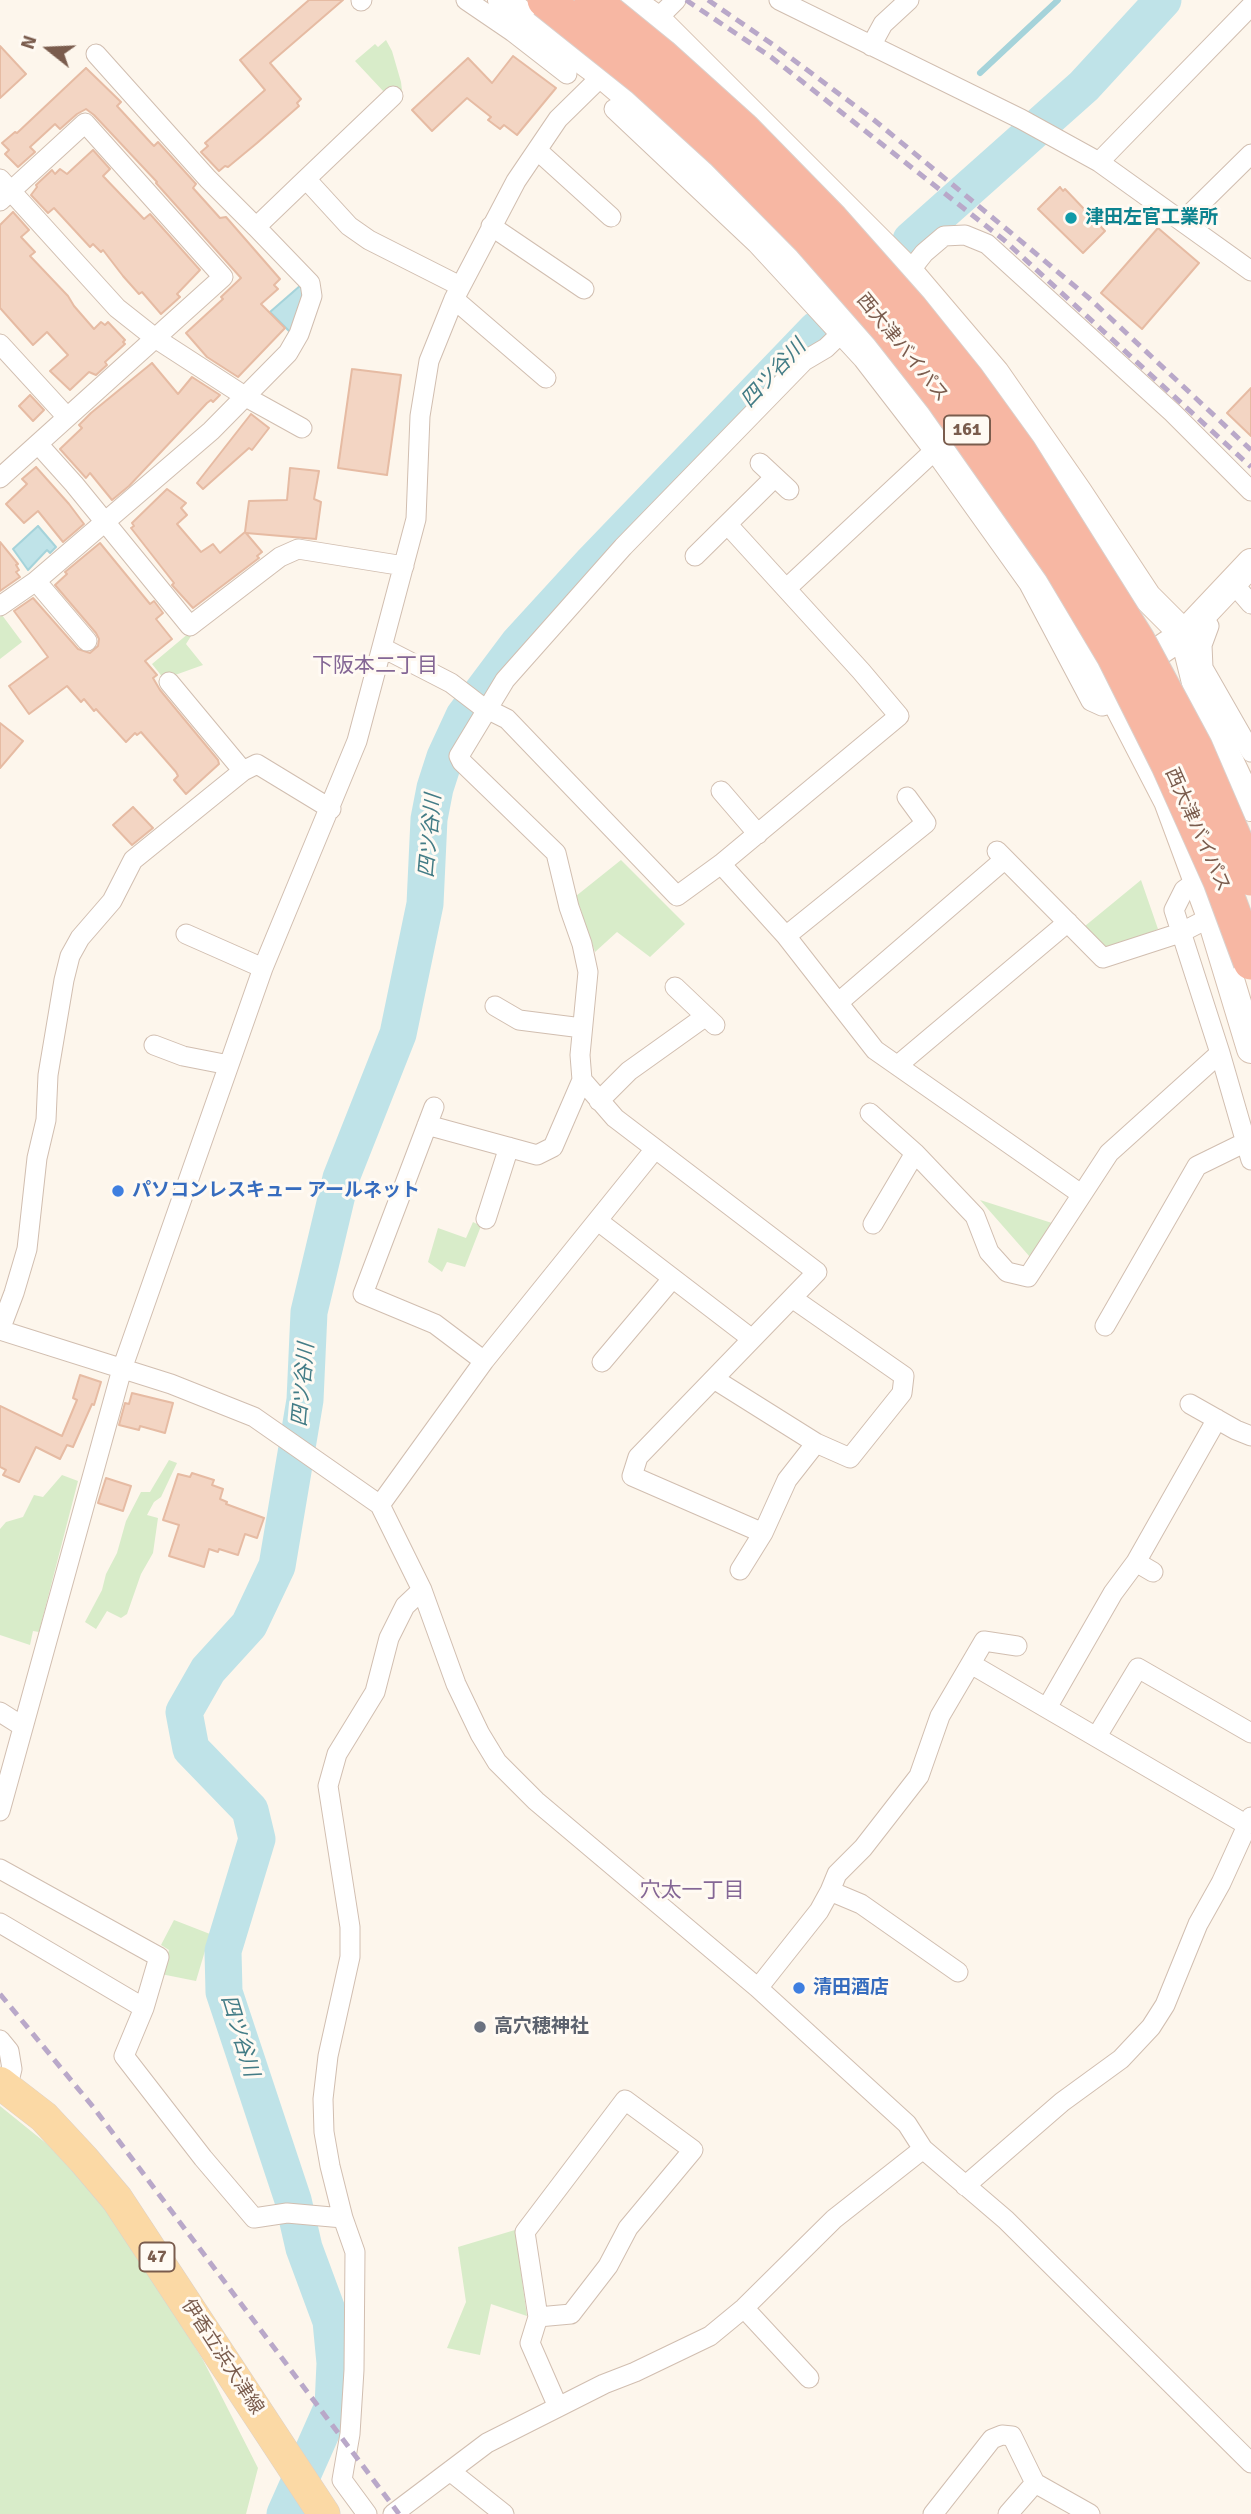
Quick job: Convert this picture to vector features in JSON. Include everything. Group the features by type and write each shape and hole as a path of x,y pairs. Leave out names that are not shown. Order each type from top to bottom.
{"highway":[{"name":"西大津バイパス","path":"592,0 661,56 743,130 910,309 967,380 1019,452 1137,640 1195,748 1251,878"},
{"name":"西大津バイパス","path":"521,12 644,79 723,151 828,259 888,328 943,398 1061,566 1114,655 1185,800 1221,881 1251,962"}],"main road":[{"name":"伊香立浜大津線","path":"4,2086 44,2117 117,2199 146,2239 320,2508"}],"street":[{"path":"466,0 521,12 603,75 669,145"},
{"path":"629,0 666,9 909,272 995,373 1147,597 1192,625 1209,626 1202,645 1203,667 1251,752"},
{"path":"779,0 1021,119 1099,162 1251,271"},
{"path":"871,46 883,24 909,0"},
{"path":"1099,162 1251,6"},
{"path":"0,1811 122,1369 263,968 357,741 416,519 420,416 429,361 457,292 516,181 558,119 666,9"},
{"path":"521,12 567,74"},
{"path":"0,606 36,581 106,523 246,397 288,353 299,334 312,296 310,283 208,180 96,54"},
{"path":"256,227 306,179 364,114 393,96"},
{"path":"614,110 669,145 759,216 823,300 978,478 1113,694 1168,801 1212,917 1251,1049"},
{"path":"0,478 67,417 155,338 223,277 85,123 3,190 117,309 155,338 246,397 302,428"},
{"path":"537,150 611,217"},
{"path":"1183,221 1251,154"},
{"path":"306,179 349,226 457,292 546,379"},
{"path":"491,226 584,289"},
{"path":"909,272 924,253 944,236 965,234 987,244 1173,413 1251,491"},
{"path":"848,327 1029,584 1091,701 1102,706 1192,625 1242,573 1251,604"},
{"path":"484,1362 435,1324 363,1294 431,1116 509,1147 537,1155 553,1147 582,1080 580,1055 588,972 556,853 462,762 459,756 479,705 505,680 623,547 804,361 848,327"},
{"path":"0,344 67,417"},
{"path":"38,444 75,484 190,626 279,557 298,549 404,566"},
{"path":"787,588 934,451"},
{"path":"695,556 775,477"},
{"path":"383,648 451,683 479,705 507,719 677,896 722,864 899,716 787,588 727,525"},
{"path":"36,581 88,641"},
{"path":"1192,625 1200,699 1251,807"},
{"path":"169,682 243,771"},
{"path":"331,809 257,764 243,771 133,860 112,901 80,938 70,956 48,1075 46,1120 37,1158 27,1249 0,1330 171,1384 254,1417 380,1505 422,1590 456,1684 497,1762 536,1801 758,1988 907,2124 923,2149 1006,2220 1251,2463"},
{"path":"721,791 758,834"},
{"path":"786,936 926,823 906,797"},
{"path":"838,1002 1001,855 1103,958 1180,933 1212,917"},
{"path":"722,864 786,936 875,1050 1081,1194"},
{"path":"1105,1326 1197,1166 1249,1151 1174,910 1184,890 1198,880"},
{"path":"898,1066 1068,922"},
{"path":"186,934 263,968"},
{"path":"599,1101 629,1072 711,1020 675,987"},
{"path":"495,1006 519,1020 582,1028"},
{"path":"154,1045 183,1056 229,1065"},
{"path":"870,1113 915,1153 975,1216 989,1252 1007,1272 1028,1278 1109,1153 1220,1053"},
{"path":"582,1080 615,1118 817,1272 638,1457 632,1476 763,1533"},
{"path":"486,1219 509,1147"},
{"path":"380,1505 484,1362 655,1149"},
{"path":"873,1224 915,1153"},
{"path":"598,1221 752,1339"},
{"path":"603,1362 673,1279"},
{"path":"713,1379 816,1443 850,1458 902,1393 904,1376 792,1297"},
{"path":"1190,1404 1251,1436"},
{"path":"1048,1706 1113,1593 1145,1567 1217,1419"},
{"path":"740,1570 763,1533 788,1480 816,1443"},
{"path":"367,2514 342,2480 350,2434 356,2303 355,2252 343,2218 324,2132 323,2099 328,2056 350,1957 350,1927 328,1786 337,1754 375,1692 389,1639 405,1606 422,1590"},
{"path":"758,1988 819,1911 837,1874 863,1848 919,1776 940,1716 984,1642 1017,1646"},
{"path":"965,2186 1062,2102 1121,2059 1150,2027 1165,2005 1198,1924 1221,1883 1249,1821 971,1664"},
{"path":"1097,1736 1138,1668 1251,1733"},
{"path":"0,1712 22,1726"},
{"path":"0,1869 159,1957 144,2008 124,2056 203,2158 254,2218 287,2213 343,2218"},
{"path":"830,1891 862,1904 958,1972"},
{"path":"0,1923 144,2008"},
{"path":"0,2040 9,2051 12,2069 4,2086"},
{"path":"538,2317 571,2314 608,2266 628,2228 694,2150 625,2100 525,2232 538,2317 530,2343 558,2407"},
{"path":"393,2514 487,2443 710,2336 744,2308 834,2219 923,2149"},
{"path":"744,2308 809,2378"},
{"path":"933,2514 992,2439 1002,2435 1012,2437 1035,2483 1079,2512"},
{"path":"450,2471 504,2514"},
{"path":"1008,2514 1035,2483"}],"green space":[{"path":"386,40 401,82 401,102 389,88 384,92 355,61 375,44 378,47"},
{"path":"2,615 22,642 0,659 0,617"},
{"path":"189,633 191,636 186,644 203,665 164,679 152,664"},
{"path":"621,860 685,924 650,957 617,932 595,952 576,896"},
{"path":"1141,880 1158,929 1105,952 1085,926"},
{"path":"980,1200 1052,1223 1030,1257"},
{"path":"473,1222 481,1226 465,1267 447,1262 442,1272 428,1262 438,1228 466,1238"},
{"path":"169,1460 177,1463 161,1497 154,1502 147,1515 158,1518 153,1553 141,1574 127,1614 121,1618 107,1611 96,1629 85,1622 102,1590 126,1521 141,1492 150,1492"},
{"path":"62,1475 78,1481 39,1632 33,1631 30,1645 0,1635 0,1529 6,1522 23,1517 34,1495 43,1497"},
{"path":"174,1920 210,1934 196,1981 161,1974 169,1950 161,1945"},
{"path":"0,2106 47,2144 110,2211 203,2360 258,2468 246,2514 0,2514"},
{"path":"515,2230 527,2316 491,2304 480,2355 447,2348 466,2302 458,2247"}],"water":[{"path":"301,285 303,297 291,333 270,312"},
{"path":"38,526 56,547 50,553 47,550 28,570 13,549"}],"building":[{"path":"309,0 343,0 270,63 301,99 297,103 299,106 228,167 225,166 219,171 201,152 208,146 205,143 265,90 240,60"},
{"path":"0,46 26,74 0,98"},
{"path":"513,56 556,88 517,135 504,125 500,129 488,120 491,117 467,98 432,131 412,110 468,58 492,83"},
{"path":"86,68 121,102 117,106 151,143 154,146 158,142 196,184 193,188 220,218 226,217 280,279 274,285 278,289 261,304 285,328 238,377 207,357 186,333 223,299 221,297 241,278 94,115 86,109 60,129 55,124 30,147 35,152 18,167 5,154 9,150 2,143 17,133"},
{"path":"93,150 110,169 103,176 144,219 150,214 200,270 177,294 180,297 161,314 142,292 139,294 103,250 101,252 93,244 90,247 54,208 48,213 31,195 36,185 52,170 55,174 60,169 67,174"},
{"name":"津田左官工業所","path":"1060,187 1105,231 1083,253 1038,209"},
{"path":"13,212 29,230 21,237 35,252 30,256 68,296 94,329 101,322 105,325 108,322 125,340 125,344 105,362 107,365 96,375 89,372 70,390 50,371 68,355 47,332 33,345 0,308 0,225"},
{"path":"1158,228 1199,263 1142,329 1101,293"},
{"path":"152,363 178,394 192,377 220,395 213,402 211,400 207,403 129,486 112,500 90,473 86,478 60,449 82,428 79,425 91,413"},
{"path":"352,369 401,375 387,475 338,468"},
{"path":"1251,388 1251,436 1227,413"},
{"path":"30,395 44,410 33,421 19,406"},
{"path":"251,414 269,428 252,450 249,448 203,489 197,483"},
{"path":"36,467 84,524 63,542 38,511 24,523 6,504 27,484 22,479"},
{"path":"290,468 319,471 314,499 321,502 316,539 246,533 262,552 257,556 259,558 193,608 172,585 174,583 131,528 134,526 132,523 167,489 186,503 181,508 187,515 177,524 201,552 213,544 220,553 245,532 249,501 287,500"},
{"path":"0,542 18,564 16,565 19,570 16,572 20,577 0,591"},
{"path":"100,543 150,604 154,601 163,613 156,619 172,639 145,661 157,675 153,678 160,690 218,760 219,764 186,794 174,780 178,776 176,772 141,732 137,735 135,733 126,742 96,709 94,711 84,699 81,702 67,686 29,714 9,686 48,657 14,611 33,598 78,649 90,653 98,646 96,633 55,585 67,574 65,572"},
{"path":"0,723 23,741 0,768"},
{"path":"133,807 153,828 132,845 113,825"},
{"path":"80,1375 101,1382 94,1405 92,1404 73,1447 67,1445 60,1459 36,1447 19,1482 3,1475 6,1470 0,1467 0,1406 62,1436 77,1400 73,1398"},
{"path":"132,1393 173,1403 165,1433 140,1426 139,1430 119,1425 125,1403 129,1404"},
{"path":"192,1473 214,1480 212,1485 223,1489 220,1499 227,1502 226,1504 264,1518 257,1538 245,1534 238,1555 209,1549 204,1567 169,1556 179,1525 163,1520 178,1474 190,1477"},
{"path":"106,1478 131,1486 123,1511 98,1503"}],"waterway":[{"path":"980,73 1058,0"},
{"name":"四ツ谷川","path":"911,240 1084,86 1163,0"},
{"name":"四ツ谷川","path":"285,2514 333,2406 335,2363 331,2321 304,2248 293,2200 224,1992 223,1951 257,1839 250,1810 191,1749 184,1712 208,1670 249,1625 277,1566 305,1400 309,1312 341,1178 398,1034 425,904 429,819 445,757 464,716 518,644 816,330"}],"railway":[{"path":"686,0 771,57 1004,240 1251,467"},
{"path":"708,0 874,120 1010,232 1089,298 1251,450"},
{"path":"0,1994 94,2108 399,2514"}],"place":[{"name":"津田左官工業所","path":"1071,218"},
{"name":"パソコンレスキュー アールネット","path":"118,1191"},
{"name":"清田酒店","path":"799,1988"},
{"name":"高穴穂神社","path":"480,2027"}],"district":[{"name":"下阪本二丁目","path":"375,666"},
{"name":"穴太一丁目","path":"692,1891"}]}
